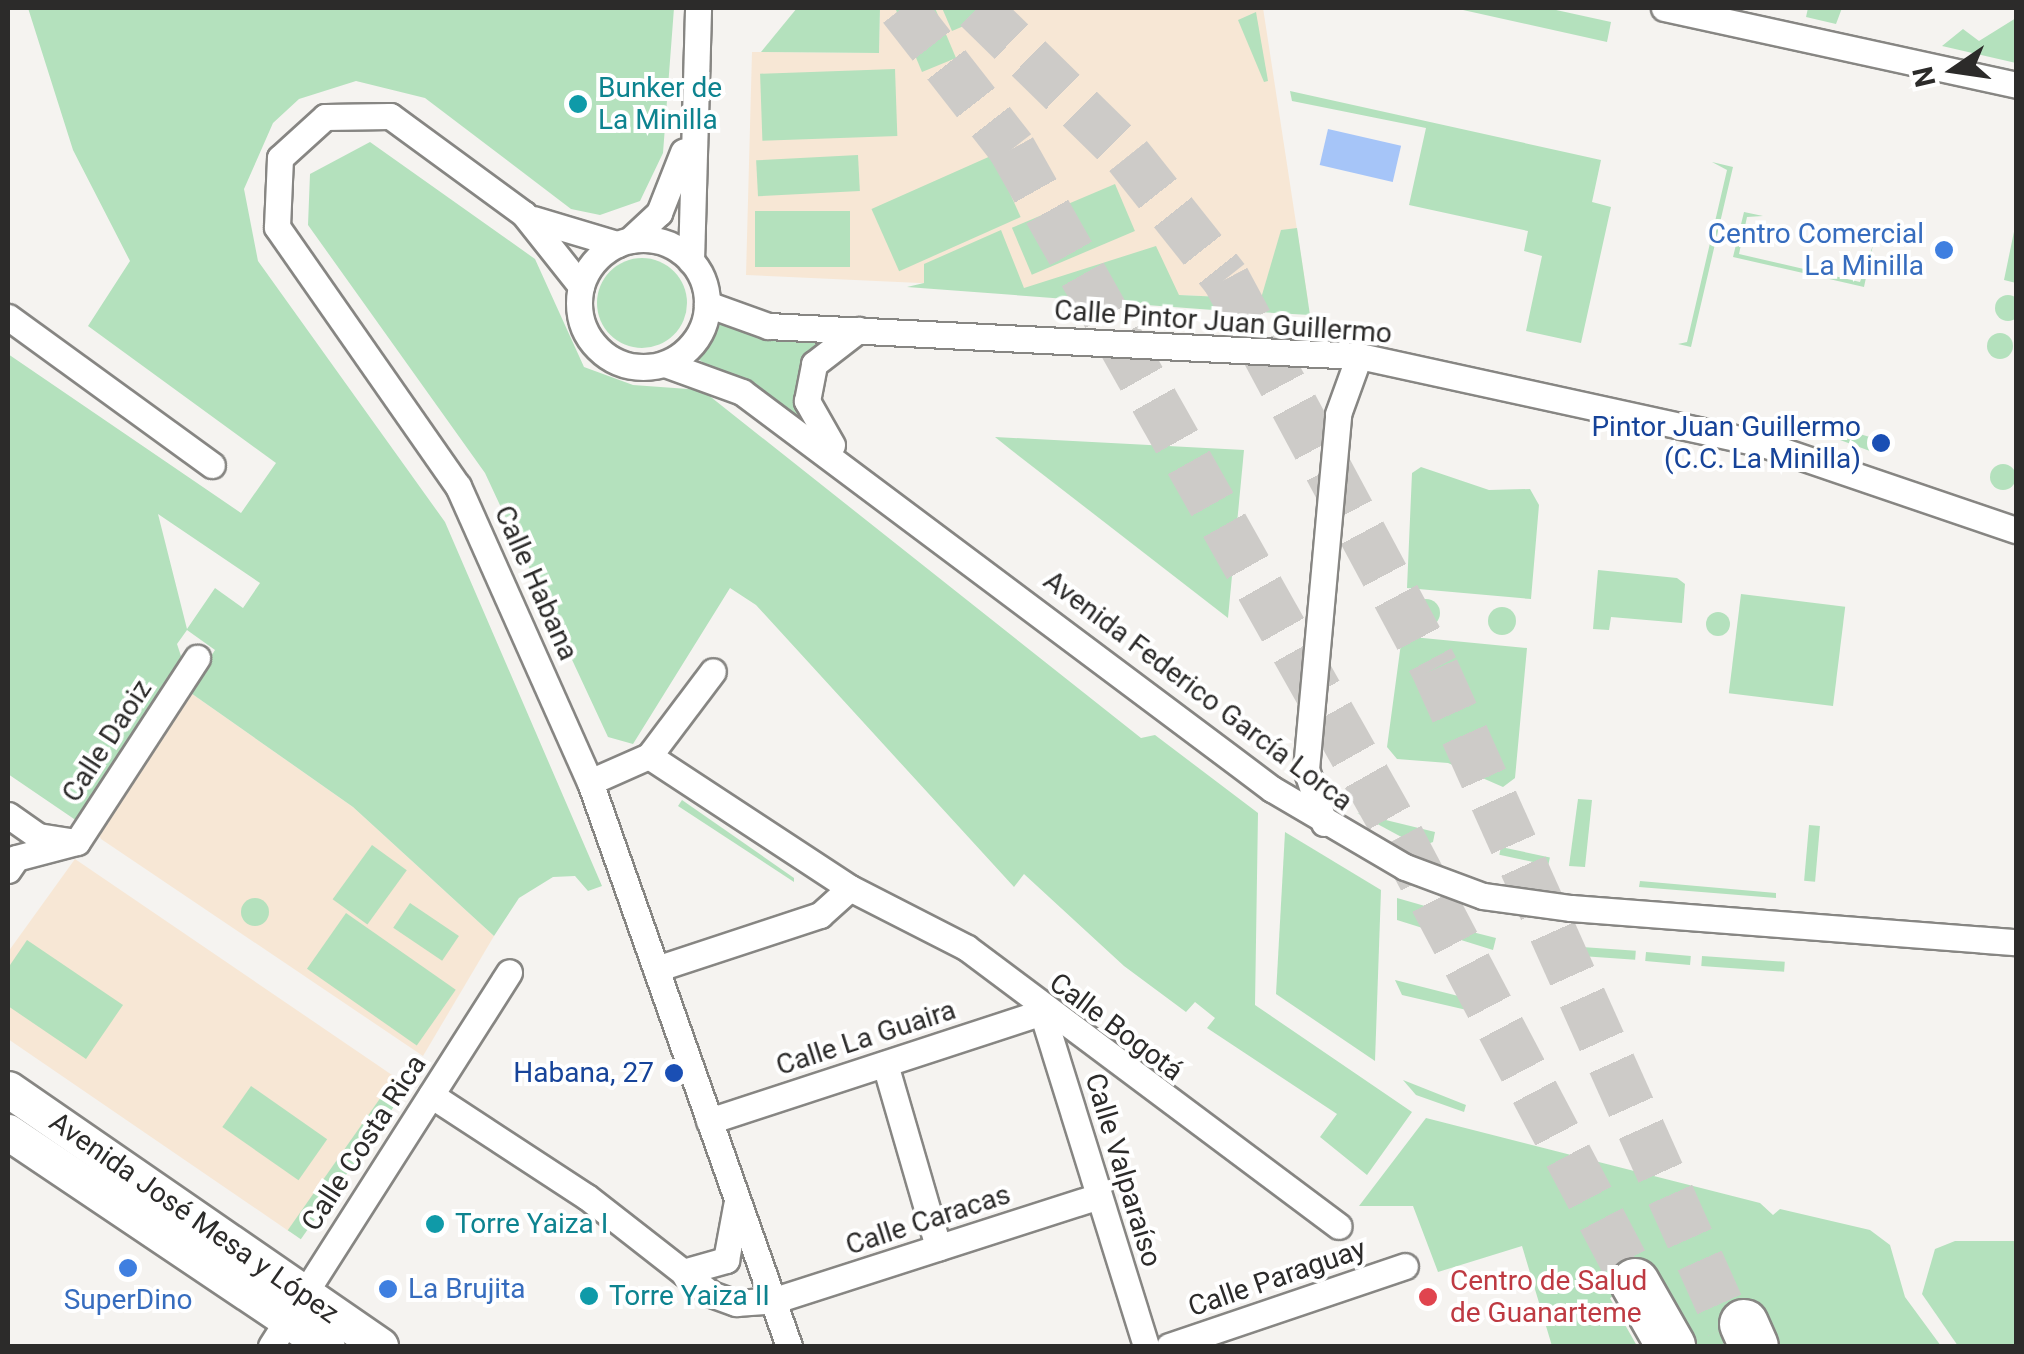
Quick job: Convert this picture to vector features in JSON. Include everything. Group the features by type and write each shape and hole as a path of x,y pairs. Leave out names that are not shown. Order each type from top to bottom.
{"highway":[{"path":"1648,1346 1627,1288 1671,1346"}],"street":[{"path":"689,133 660,213 624,242 581,286 583,326 607,357 665,364 695,340 707,304 691,261 689,133 698,8"},
{"path":"1664,8 1779,20 2016,85"},
{"name":"Calle Habana","path":"581,286 524,214 420,132 366,112 305,127 280,158 272,187 277,227 296,262 485,537 590,782 789,1346"},
{"name":"Calle Habana","path":"524,214 624,242"},
{"path":"624,242 652,239 691,261"},
{"name":"Calle Pintor Juan Guillermo","path":"707,304 768,326 1359,356 1762,444 2016,530"},
{"path":"8,317 212,465"},
{"name":"Avenida Federico García Lorca","path":"858,330 814,364 807,401 817,432 899,503"},
{"path":"1324,824 1306,769 1338,414 1359,356"},
{"name":"Avenida Federico García Lorca","path":"665,364 742,392 899,503 1324,824 1483,896 2016,942"},
{"name":"Calle Daoiz","path":"8,870 16,858 77,842 197,658"},
{"path":"590,782 649,756 713,672"},
{"name":"Calle Bogotá","path":"649,756 850,888 967,948 1042,1012 1339,1226"},
{"path":"8,815 38,836 77,842"},
{"path":"656,969 820,915 850,888"},
{"name":"Calle Costa Rica","path":"287,1321 509,972"},
{"name":"Calle La Guaira","path":"709,1121 1042,1012"},
{"name":"Calle Valparaíso","path":"1042,1012 1146,1346"},
{"path":"885,1064 938,1248"},
{"name":"Avenida José Mesa y López","path":"8,1089 287,1321 380,1346"},
{"path":"431,1096 682,1272 736,1303 775,1300"},
{"name":"Avenida José Mesa y López","path":"8,1132 327,1346"},
{"name":"Calle Caracas","path":"775,1300 1099,1196"},
{"path":"682,1272 726,1260 736,1200"},
{"name":"Calle Paraguay","path":"1169,1346 1405,1266"}],"shaded area":[{"path":"880,8 1263,8 1308,301 746,275 752,52 879,53"},
{"path":"188,691 353,807 494,936 423,1056 101,839 96,830"},
{"path":"75,859 395,1077 290,1232 8,1039 8,952"}],"green space":[{"path":"28,8 674,8 663,153 640,201 600,215 571,209 425,98 356,81 299,99 273,123 244,189 258,261 445,522 602,886 588,891 575,876 553,877 519,898 494,936 353,807 188,691 215,650 187,630 177,644 184,665 77,821 8,774 8,354 241,513 276,463 88,326 130,261 73,150","holes":["158,514 260,583 243,608 215,588 187,629"]},
{"path":"797,8 880,8 879,53 761,52"},
{"path":"935,8 956,58 922,72 896,10"},
{"path":"942,8 1006,8 952,31"},
{"path":"1454,8 1547,8 1611,22 1607,42"},
{"path":"1808,8 1842,8 1836,24 1806,17"},
{"path":"1256,12 1268,81 1264,82 1238,20"},
{"path":"2016,18 2016,63 1942,46 1963,29 1979,41"},
{"path":"895,69 897,136 762,141 760,74"},
{"path":"1290,91 1601,160 1592,202 1611,207 1581,343 1526,331 1542,256 1524,251 1528,231 1409,205 1426,128 1292,101"},
{"path":"370,142 535,259 584,367 633,385 702,390 1141,738 1155,735 1258,813 1255,1005 1412,1112 1367,1175 1320,1137 1337,1114 1207,1028 1215,1018 1195,1002 1186,1012 1124,966 1024,874 1014,887 756,605 730,588 633,744 608,737 485,473 308,225 310,174"},
{"path":"858,155 860,191 758,196 756,160"},
{"path":"993,155 1021,217 899,271 871,209"},
{"path":"1712,162 1733,167 1691,347 1678,344 1687,342 1727,170"},
{"path":"1115,184 1135,231 1032,275 1012,228"},
{"path":"755,211 850,211 850,267 755,267"},
{"path":"1744,212 1763,216 1747,217 1739,254 1860,282 1873,245 1864,287 1733,257"},
{"path":"2016,222 2016,283 2004,280"},
{"path":"1297,228 1310,315 1257,312 1281,230"},
{"path":"1001,230 1024,288 1156,246 1179,295 1245,298 1240,312 907,287 924,283 924,264"},
{"path":"642,258 659,261 674,271 684,286 684,320 674,335 659,345 642,348 625,345 610,335 600,320 597,303 600,286 610,271 625,261"},
{"path":"2008,295 2017,299 2021,308 2017,317 2008,321 1999,317 1995,308 1999,299"},
{"path":"719,318 760,336 827,340 810,433 698,359"},
{"path":"2000,333 2009,337 2013,346 2009,355 2000,359 1991,355 1987,346 1991,337"},
{"path":"1804,417 1873,438 1870,451 1802,426"},
{"path":"995,437 1244,450 1228,618 1010,449"},
{"path":"2003,464 2012,468 2016,477 2012,486 2003,490 1994,486 1990,477 1994,468"},
{"path":"1421,467 1489,490 1530,489 1539,505 1531,599 1407,588 1412,473"},
{"path":"1598,570 1677,578 1685,584 1682,623 1611,617 1609,630 1593,629"},
{"path":"1741,594 1845,607 1833,706 1729,693"},
{"path":"1426,599 1436,603 1440,613 1436,623 1426,627 1416,623 1412,613 1416,603"},
{"path":"1502,607 1512,611 1516,621 1512,631 1502,635 1492,631 1488,621 1492,611"},
{"path":"1718,612 1730,624 1718,636 1706,624"},
{"path":"1402,636 1527,648 1515,778 1503,787 1448,763 1397,759 1387,747"},
{"path":"1578,799 1592,800 1585,867 1569,866"},
{"path":"682,800 794,878 794,882 678,806"},
{"path":"1357,813 1435,832 1433,842 1420,847"},
{"path":"1809,825 1820,826 1815,882 1804,881"},
{"path":"1285,832 1381,890 1375,1061 1276,994"},
{"path":"372,845 407,870 367,924 333,899"},
{"path":"1501,847 1550,857 1548,865 1499,855"},
{"path":"1640,881 1776,893 1776,898 1639,887"},
{"path":"255,898 265,902 269,912 265,922 255,926 245,922 241,912 245,902"},
{"path":"1397,898 1425,906 1433,922 1496,938 1493,950 1397,920"},
{"path":"410,903 459,936 442,961 393,928"},
{"path":"346,913 456,990 417,1046 307,969"},
{"path":"27,940 123,1005 86,1059 8,1006 8,968"},
{"path":"1553,945 1636,951 1635,960 1552,954"},
{"path":"1646,952 1691,956 1690,965 1645,961"},
{"path":"1702,956 1785,962 1784,972 1701,966"},
{"path":"1395,980 1474,1000 1471,1011 1402,995"},
{"path":"395,1077 408,1086 301,1239 288,1230"},
{"path":"1403,1080 1466,1105 1464,1112 1416,1095"},
{"path":"251,1086 327,1139 299,1180 222,1127"},
{"path":"1426,1118 1760,1203 1773,1215 1780,1209 1870,1230 1890,1245 1905,1297 1941,1346 1769,1346 1724,1327 1723,1346 1693,1346 1649,1275 1610,1298 1637,1346 1552,1346 1522,1246 1438,1272 1413,1206 1359,1206"},
{"path":"1955,1241 2016,1241 2016,1346 1958,1346 1922,1294 1935,1249"}],"water":[{"path":"1328,129 1401,146 1393,182 1320,165"}],"tunnel":[{"path":"902,8 1012,149 1400,837 1635,1283"},
{"path":"977,8 1128,156 1226,279 1435,669 1729,1326"}],"place":[{"name":"Bunker de La Minilla","path":"578,104"},
{"name":"Centro Comercial La Minilla","path":"1944,250"},
{"name":"Pintor Juan Guillermo (C.C. La Minilla)","path":"1881,443"},
{"name":"Habana, 27","path":"674,1073"},
{"name":"Torre Yaiza I","path":"435,1224"},
{"name":"SuperDino","path":"128,1268"},
{"name":"La Brujita","path":"388,1289"},
{"name":"Torre Yaiza II","path":"589,1296"},
{"name":"Centro de Salud de Guanarteme","path":"1428,1297"}]}
